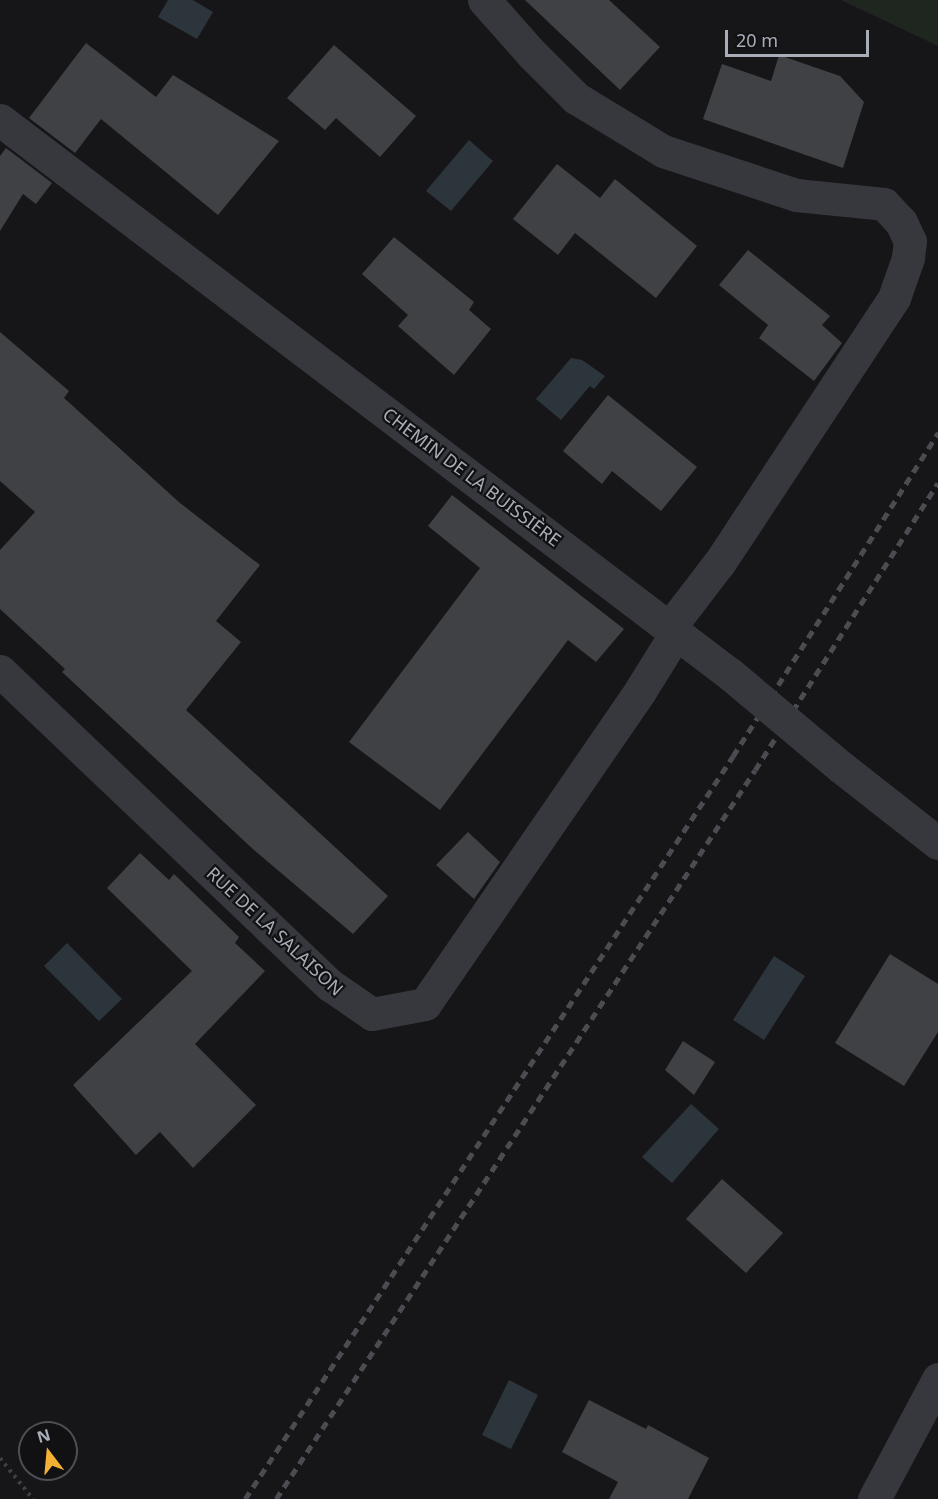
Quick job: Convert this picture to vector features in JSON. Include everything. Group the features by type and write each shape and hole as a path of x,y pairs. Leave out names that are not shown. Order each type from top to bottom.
{"street":[{"name":"RUE DE LA SALAISON","path":"0,671 330,985 372,1014 425,1004 640,691 673,630 894,298 908,258 910,241 901,222 884,204 796,195 663,151 576,98 531,53 484,0"},
{"name":"CHEMIN DE LA BUISSIÈRE","path":"0,120 673,630 938,843"},
{"path":"874,1499 938,1379"}],"path":[{"path":"0,1458 33,1499"}],"shaded area":[{"path":"168,0 193,0 213,12 197,39 158,17"},
{"path":"841,0 938,0 938,46"},
{"path":"469,140 493,161 451,211 426,191"},
{"path":"571,358 582,360 605,376 594,389 590,386 561,420 536,399"},
{"path":"67,943 122,999 99,1021 44,966"},
{"path":"774,956 805,976 764,1040 733,1020"},
{"path":"691,1104 719,1129 672,1183 642,1157"},
{"path":"509,1380 538,1395 511,1449 482,1435"}],"building":[{"path":"525,0 609,0 660,47 620,90"},
{"path":"86,43 156,97 173,75 279,141 218,215 101,119 75,153 29,118"},
{"path":"334,45 416,116 380,157 336,118 325,130 287,98"},
{"path":"779,55 840,76 864,102 843,168 703,119 722,64 771,81"},
{"path":"6,148 52,183 36,204 23,194 0,231 0,156"},
{"path":"557,164 600,198 615,179 697,246 656,298 575,233 558,255 513,219"},
{"path":"394,237 474,302 469,310 491,329 454,375 398,326 408,315 362,274"},
{"path":"748,250 830,316 822,325 842,343 814,381 759,338 768,325 719,285"},
{"path":"0,332 69,391 64,398 180,503 260,565 216,621 241,642 186,710 388,896 353,934 254,850 62,672 65,669 0,609 0,550 35,512 0,481"},
{"path":"608,395 697,467 661,511 612,471 602,484 563,451"},
{"path":"452,495 624,629 596,662 568,640 440,810 349,742 480,568 428,526"},
{"path":"468,832 500,862 474,899 436,865"},
{"path":"140,853 169,880 174,874 239,937 235,943 265,971 195,1044 256,1105 193,1168 160,1132 136,1155 73,1085 192,971 107,888"},
{"path":"890,954 938,984 938,1032 904,1086 835,1043"},
{"path":"683,1041 715,1062 694,1095 665,1070"},
{"path":"722,1179 783,1233 746,1273 686,1219"},
{"path":"589,1400 646,1429 648,1425 709,1458 688,1499 609,1499 618,1482 562,1452"}],"railway":[{"path":"245,1499 733,756 938,433"},
{"path":"276,1499 755,770 938,483"}]}
